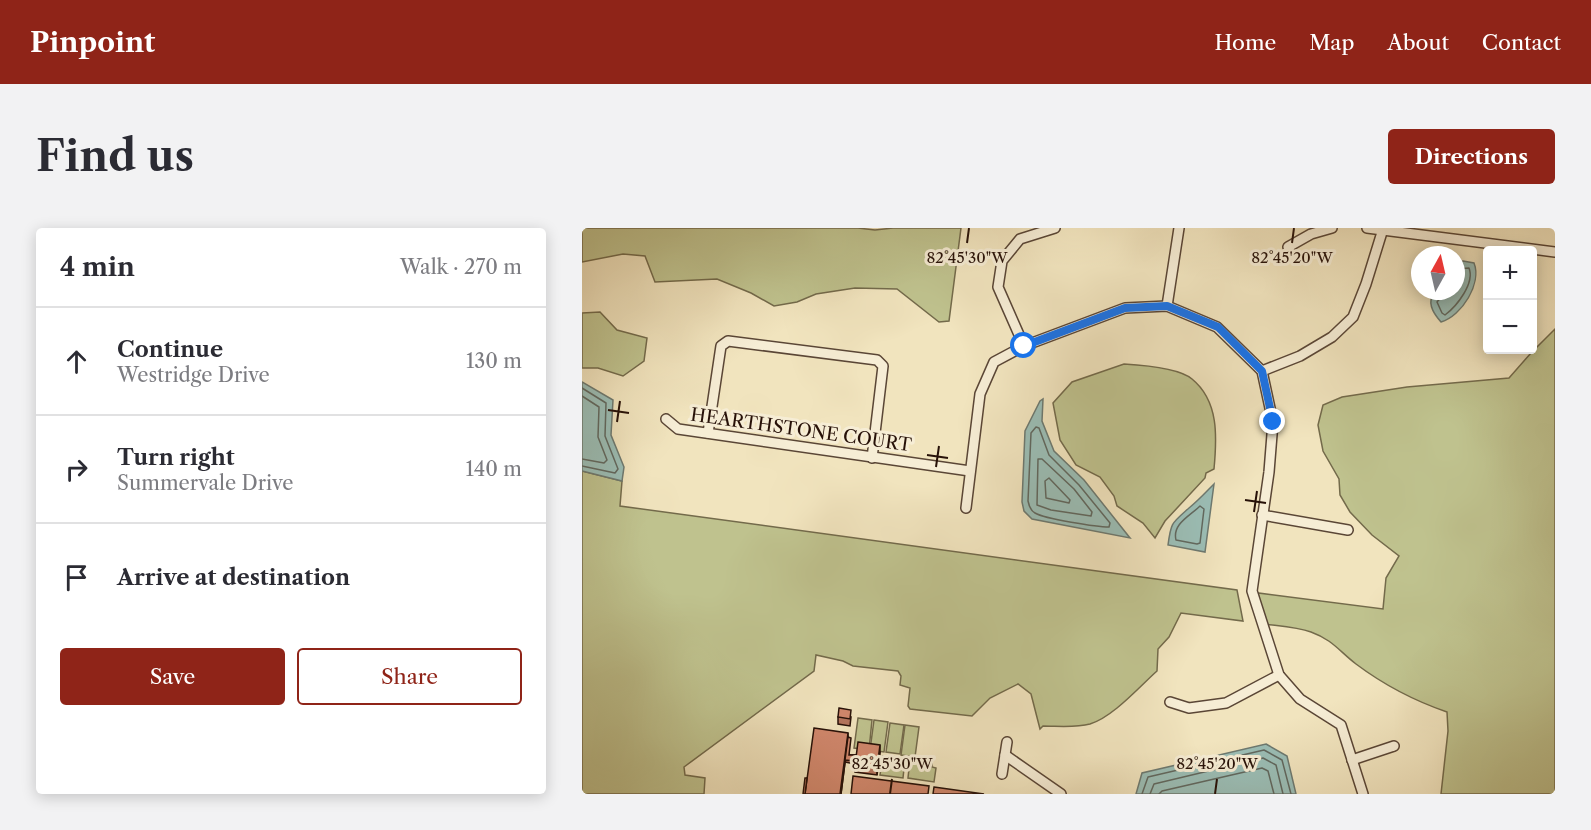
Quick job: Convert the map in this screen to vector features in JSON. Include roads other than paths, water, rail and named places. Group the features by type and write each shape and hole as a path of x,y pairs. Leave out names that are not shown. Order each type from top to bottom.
{"street":[{"path":"1024,346 998,287 1002,261 1020,239 1055,228"},
{"path":"1167,306 1179,228"},
{"path":"1288,247 1311,234 1332,228"},
{"path":"1367,228 1500,246"},
{"path":"1262,371 1300,356 1332,338 1353,317 1383,229"},
{"path":"1537,251 1555,252"},
{"path":"966,508 980,394 994,362 1024,346 1125,308 1167,306 1218,327 1262,371 1273,422 1251,591 1279,675 1300,699 1341,725 1362,794"},
{"path":"708,433 721,346 728,341 877,360 883,366 873,458"},
{"name":"HEARTHSTONE COURT","path":"666,419 678,429 970,471"},
{"path":"1262,515 1348,530"},
{"path":"1170,702 1189,708 1226,703 1279,675"},
{"path":"1002,774 1007,742"},
{"path":"1352,760 1394,746"},
{"path":"1005,755 1061,794"}],"water":[{"path":"1465,261 1474,263 1476,271 1473,289 1463,306 1449,319 1441,322 1432,307 1431,300 1465,300"},
{"path":"582,382 613,400 611,435 624,467 622,481 582,471"},
{"path":"1043,399 1042,421 1054,451 1084,480 1130,538 1032,519 1024,511 1022,502 1025,431"},
{"path":"1214,484 1205,552 1168,545 1171,527 1176,520"},
{"path":"1266,744 1287,756 1296,794 1136,794 1142,773"}]}
